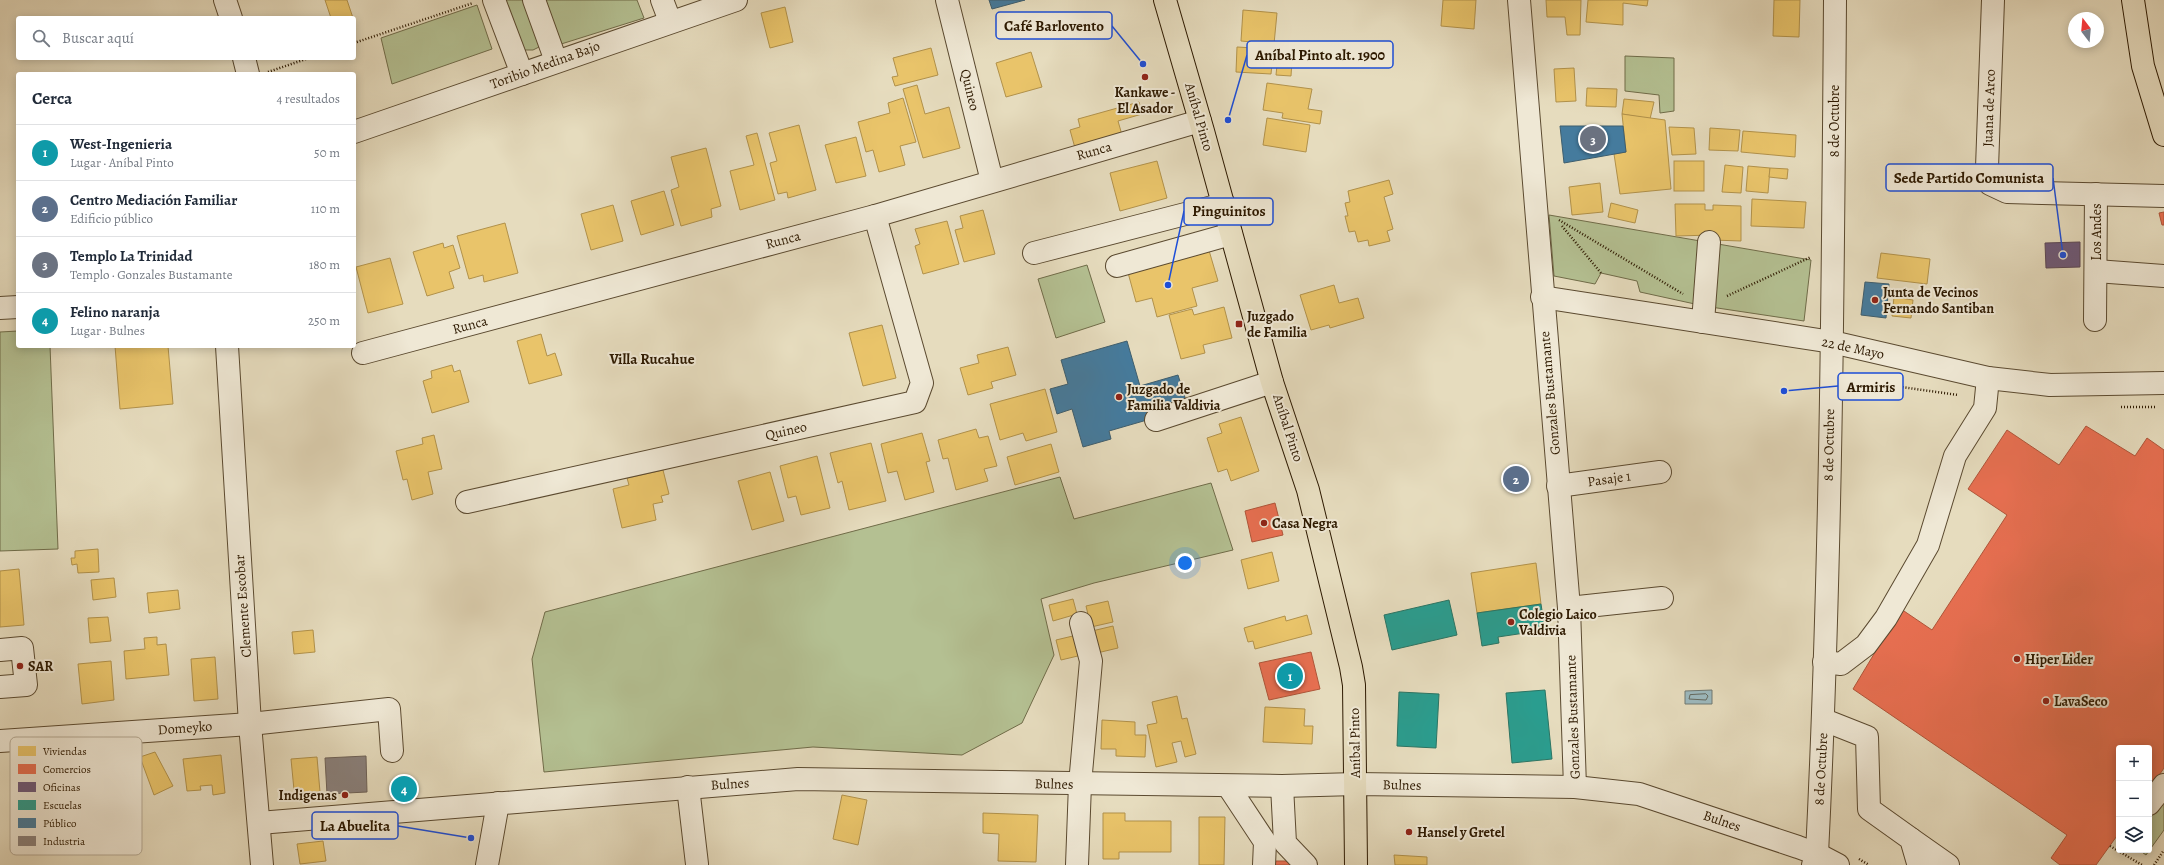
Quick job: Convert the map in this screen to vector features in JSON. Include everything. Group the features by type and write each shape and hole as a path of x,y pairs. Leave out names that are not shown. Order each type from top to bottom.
{"main road":[{"name":"Aníbal Pinto","path":"1165,0 1224,204 1272,382 1308,490 1351,667 1354,685 1356,784 1353,864"},
{"path":"2133,0 2143,66 2164,135"}],"street":[{"path":"225,0 230,16"},
{"path":"494,0 522,74"},
{"path":"534,0 556,61"},
{"path":"662,0 670,21"},
{"name":"Toribio Medina Bajo","path":"356,131 670,21 736,0"},
{"name":"Quineo","path":"947,0 992,181"},
{"name":"Gonzales Bustamante","path":"1519,0 1542,297 1569,608 1575,787"},
{"name":"8 de Octubre","path":"1815,859 1824,720 1824,662 1834,247 1835,0"},
{"name":"Juana de Arco","path":"1993,0 1986,168 1990,184 2007,192 2164,196"},
{"path":"245,60 254,72"},
{"name":"Runca","path":"363,353 874,216 1200,121"},
{"name":"Los Andes","path":"2095,320 2096,194"},
{"path":"1034,253 1224,204"},
{"name":"Quineo","path":"468,502 915,402 922,382 874,216"},
{"path":"1117,266 1231,234"},
{"path":"1703,314 1709,242"},
{"name":"Los Andes","path":"2096,271 2164,276"},
{"name":"22 de Mayo","path":"1542,297 1703,314 1988,378 2050,385 2164,383"},
{"path":"0,308 16,307"},
{"name":"Clemente Escobar","path":"227,348 250,724 262,865"},
{"path":"1824,662 1841,664 1866,645 1886,618 1928,545 1955,456 1986,408 1988,378"},
{"path":"1156,420 1272,382"},
{"name":"Pasaje 1","path":"1558,486 1660,472"},
{"path":"1569,608 1662,598"},
{"path":"1076,865 1080,784 1091,661 1081,623"},
{"path":"0,650 22,648 26,685 0,687"},
{"name":"Domeyko","path":"59,737 250,724 389,709 392,751"},
{"path":"1824,720 1867,737 1869,809 1948,865"},
{"name":"Domeyko","path":"0,741 10,740"},
{"name":"Bulnes","path":"259,823 798,779 1228,786 1356,784 1575,787 1639,794 1702,814 1815,859 1838,865"},
{"path":"2152,800 2164,785"},
{"path":"1228,786 1265,842 1264,865"},
{"path":"1282,786 1285,843 1306,865"},
{"path":"688,787 700,865"},
{"path":"487,865 498,803"},
{"path":"1911,839 1918,863 1921,865"}],"path":[{"path":"356,42 480,0"},
{"path":"259,72 302,60"},
{"path":"1535,204 1549,215 1703,314 1834,247"},
{"path":"1562,226 1601,273"},
{"path":"2110,846 2142,865"},
{"path":"2154,865 2164,850"}],"green space":[{"path":"500,0 527,0 543,45 533,50 523,50"},
{"path":"541,0 637,0 644,18 558,45"},
{"path":"477,5 492,49 392,84 381,38"},
{"path":"1625,56 1674,58 1674,111 1660,113 1659,95 1625,91"},
{"path":"1549,215 1811,260 1804,321 1704,306 1640,292 1637,281 1601,273 1595,284 1554,276"},
{"path":"1087,265 1105,322 1056,338 1038,279"},
{"path":"16,331 16,348 50,348 58,549 0,551 0,332"},
{"path":"1060,477 1074,519 1211,483 1233,550 1094,583 1041,599 1054,655 1022,723 962,755 813,747 544,772 532,659 545,612"},
{"path":"2164,797 2164,830 2152,847 2152,817 2152,814"}],"water":[{"path":"1712,690 1712,704 1685,704 1685,691"}],"building: Viviendas":[{"path":"325,0 347,0 352,16 330,16"},
{"path":"1443,0 1476,0 1474,29 1441,26"},
{"path":"1546,0 1581,0 1580,35 1567,35 1565,17 1547,17"},
{"path":"1588,0 1648,0 1647,6 1623,3 1623,25 1586,22"},
{"path":"1774,0 1800,0 1799,37 1773,36"},
{"path":"785,7 793,42 770,48 761,13"},
{"path":"1243,10 1277,13 1274,44 1241,41"},
{"path":"1280,45 1293,46 1291,76 1276,75 1277,65 1272,64 1271,74 1236,72 1237,47 1272,49 1272,52 1279,52"},
{"path":"931,48 938,75 895,86 892,77 898,76 893,58"},
{"path":"1031,52 1042,87 1006,97 996,63"},
{"path":"1574,68 1576,101 1556,102 1554,69"},
{"path":"1267,83 1312,89 1308,109 1322,111 1320,124 1282,118 1283,113 1263,110"},
{"path":"917,85 925,114 949,107 960,148 923,158 903,89"},
{"path":"1587,88 1617,89 1616,107 1586,106"},
{"path":"903,98 916,142 900,146 905,165 879,172 873,150 866,152 858,122 890,113 888,103"},
{"path":"1624,99 1654,102 1650,119 1622,114"},
{"path":"1139,102 1142,114 1118,121 1122,135 1075,148 1070,130 1080,127 1078,119"},
{"path":"1622,114 1665,120 1671,189 1620,194 1614,154 1626,152"},
{"path":"1267,118 1310,125 1306,152 1263,145"},
{"path":"799,125 816,190 788,198 787,192 778,194 770,163 777,161 769,133"},
{"path":"1669,127 1694,128 1696,154 1672,155"},
{"path":"1710,128 1740,130 1738,151 1709,150"},
{"path":"1743,131 1796,135 1795,157 1741,152"},
{"path":"757,133 775,200 740,210 730,171 754,165 746,136"},
{"path":"856,137 866,176 836,183 825,145"},
{"path":"706,148 721,206 711,209 712,217 681,226 671,190 679,187 671,157"},
{"path":"1157,161 1167,198 1120,211 1110,173"},
{"path":"1674,161 1704,161 1704,191 1674,191"},
{"path":"1725,165 1743,167 1741,193 1722,192"},
{"path":"1748,166 1770,168 1768,193 1746,191"},
{"path":"1770,168 1788,169 1787,179 1769,177"},
{"path":"1389,180 1393,194 1384,197 1393,229 1387,231 1390,241 1369,246 1368,240 1358,242 1355,231 1349,232 1345,216 1348,216 1345,203 1350,202 1348,191"},
{"path":"1600,183 1603,212 1572,215 1569,187"},
{"path":"664,191 674,225 641,235 631,201"},
{"path":"1752,199 1806,202 1804,228 1751,226"},
{"path":"1611,203 1638,210 1635,223 1608,217"},
{"path":"1675,204 1705,204 1705,210 1713,210 1713,205 1741,206 1741,241 1713,240 1713,235 1676,236"},
{"path":"613,205 623,241 591,250 581,214"},
{"path":"983,210 995,254 964,262 955,230 963,228 960,216"},
{"path":"947,221 959,264 923,274 915,246 920,244 915,229"},
{"path":"505,223 518,273 484,282 483,275 469,279 457,236"},
{"path":"443,243 444,248 453,245 460,268 449,272 454,288 427,296 413,252"},
{"path":"1208,247 1218,281 1192,288 1197,306 1157,317 1152,298 1136,302 1127,269"},
{"path":"1881,253 1930,259 1927,284 1877,278"},
{"path":"390,258 403,304 368,313 356,267"},
{"path":"1334,285 1339,303 1358,298 1364,318 1330,328 1329,325 1311,330 1300,295"},
{"path":"1894,297 1913,300 1911,318 1892,316"},
{"path":"1224,307 1232,338 1203,345 1205,353 1181,359 1169,315 1192,309 1194,315"},
{"path":"882,325 896,378 863,386 849,333"},
{"path":"541,334 547,356 555,353 562,375 529,384 517,341"},
{"path":"1008,347 1016,375 991,382 993,388 968,395 960,368 979,363 977,355"},
{"path":"115,348 168,348 173,404 120,409"},
{"path":"452,365 454,372 460,370 469,402 432,413 423,381 432,378 431,371"},
{"path":"1045,389 1057,432 1026,441 1023,433 1000,440 990,404"},
{"path":"1241,417 1259,471 1231,481 1227,469 1218,472 1207,438 1222,433 1219,424"},
{"path":"976,429 979,438 988,436 997,466 984,469 988,481 956,490 948,458 943,459 938,440"},
{"path":"922,433 930,461 926,462 934,492 905,500 897,471 888,473 881,444"},
{"path":"434,435 442,469 428,472 433,494 412,500 407,479 403,480 396,451 423,444 422,438"},
{"path":"871,443 886,501 849,510 842,481 838,483 830,453"},
{"path":"1051,444 1059,472 1015,485 1007,457"},
{"path":"817,456 830,508 801,515 796,496 788,498 780,466"},
{"path":"663,470 669,494 661,496 663,502 653,504 656,520 622,528 613,489 629,485 627,478"},
{"path":"770,472 784,521 752,530 738,481"},
{"path":"98,549 99,572 78,573 77,564 72,565 71,558 75,558 75,551"},
{"path":"1272,552 1279,581 1248,589 1241,560"},
{"path":"1536,563 1541,604 1477,613 1471,573"},
{"path":"19,569 24,625 0,627 0,571"},
{"path":"114,578 116,597 93,600 91,580"},
{"path":"178,590 180,609 149,613 147,593"},
{"path":"1073,599 1077,614 1053,621 1049,605"},
{"path":"1108,601 1113,622 1091,627 1086,606"},
{"path":"1307,615 1312,634 1255,649 1253,641 1248,642 1244,628 1285,616 1286,621"},
{"path":"108,617 111,641 90,643 88,618"},
{"path":"1113,626 1118,648 1097,653 1092,631"},
{"path":"313,630 315,652 294,654 292,632"},
{"path":"1077,635 1082,655 1061,660 1056,640"},
{"path":"157,637 157,645 166,644 169,675 126,679 124,651 145,649 144,638"},
{"path":"215,657 218,699 194,701 191,659"},
{"path":"111,661 114,700 82,704 78,664"},
{"path":"1177,696 1182,719 1187,718 1196,754 1185,757 1181,741 1172,743 1177,762 1156,767 1147,725 1157,723 1152,702"},
{"path":"1265,707 1305,709 1304,726 1313,726 1312,744 1263,742"},
{"path":"1102,720 1135,722 1135,735 1146,735 1145,757 1116,756 1116,749 1101,749"},
{"path":"155,752 173,786 154,795 142,762 142,756"},
{"path":"221,755 225,793 213,795 212,785 200,786 201,790 187,791 183,759"},
{"path":"317,757 320,792 301,793 300,789 294,790 291,759"},
{"path":"842,795 867,800 858,845 833,839"},
{"path":"983,813 1038,815 1036,862 998,861 999,834 983,833"},
{"path":"1103,813 1125,813 1125,821 1171,821 1171,852 1119,852 1119,859 1103,859"},
{"path":"1199,817 1225,817 1224,865 1199,865"},
{"path":"323,841 326,861 300,864 297,844"},
{"path":"1394,855 1427,857 1427,865 1395,865"}],"building: Comercios":[{"path":"2164,212 2164,225 2162,225 2159,213"},
{"name":"Hiper Lider","path":"2086,426 2135,456 2147,438 2164,450 2164,768 2152,786 2152,745 2116,745 2116,837 2096,865 2060,865 2051,858 2067,835 1853,689 1901,609 1932,630 2007,515 1968,489 2007,430 2059,465"},
{"name":"Casa Negra","path":"1275,503 1283,535 1252,542 1245,511"},
{"path":"1311,652 1320,689 1269,700 1259,663"},
{"path":"1276,861 1300,861 1300,865 1275,865"}],"building: Oficinas":[{"path":"2080,242 2080,267 2046,268 2045,243"}],"building: Escuelas":[{"path":"1449,600 1457,635 1392,650 1384,615"},
{"name":"Colegio Laico Valdivia","path":"1541,604 1545,630 1498,637 1499,643 1482,646 1477,613"},
{"path":"1545,690 1552,759 1512,763 1506,693"},
{"path":"1399,692 1439,694 1436,748 1397,746"}],"building: Público":[{"path":"989,0 1025,0 992,9"},
{"path":"1560,126 1623,126 1626,152 1564,163"},
{"name":"Junta de Vecinos Fernando Santiban","path":"1865,282 1889,284 1886,318 1861,315"},
{"name":"Juzgado de Familia Valdivia","path":"1127,341 1140,386 1178,375 1187,404 1146,416 1147,420 1109,431 1111,439 1083,447 1072,409 1057,414 1050,389 1068,384 1061,360"}],"building: Industria":[{"path":"366,756 367,792 327,794 325,758"}],"place":[{"name":"Café Barlovento","path":"1143,64"},
{"name":"Kankawe - El Asador","path":"1145,77"},
{"name":"Aníbal Pinto alt. 1900","path":"1228,120"},
{"name":"Templo La Trinidad","path":"1593,139"},
{"name":"Sede Partido Comunista","path":"2063,255"},
{"name":"Pinguinitos","path":"1168,285"},
{"name":"Junta de Vecinos Fernando Santiban","path":"1875,300"},
{"name":"Juzgado de Familia","path":"1239,324"},
{"name":"Armiris","path":"1784,391"},
{"name":"Juzgado de Familia Valdivia","path":"1119,397"},
{"name":"Centro Mediación Familiar","path":"1516,479"},
{"name":"Casa Negra","path":"1264,523"},
{"name":"Colegio Laico Valdivia","path":"1511,622"},
{"name":"Hiper Lider","path":"2017,659"},
{"name":"SAR","path":"20,666"},
{"name":"West-Ingenieria","path":"1290,676"},
{"name":"LavaSeco","path":"2046,701"},
{"name":"Felino naranja","path":"404,789"},
{"name":"Indigenas","path":"345,795"},
{"name":"Hansel y Gretel","path":"1409,832"},
{"name":"La Abuelita","path":"471,838"}],"district":[{"name":"Villa Rucahue","path":"652,359"}]}
